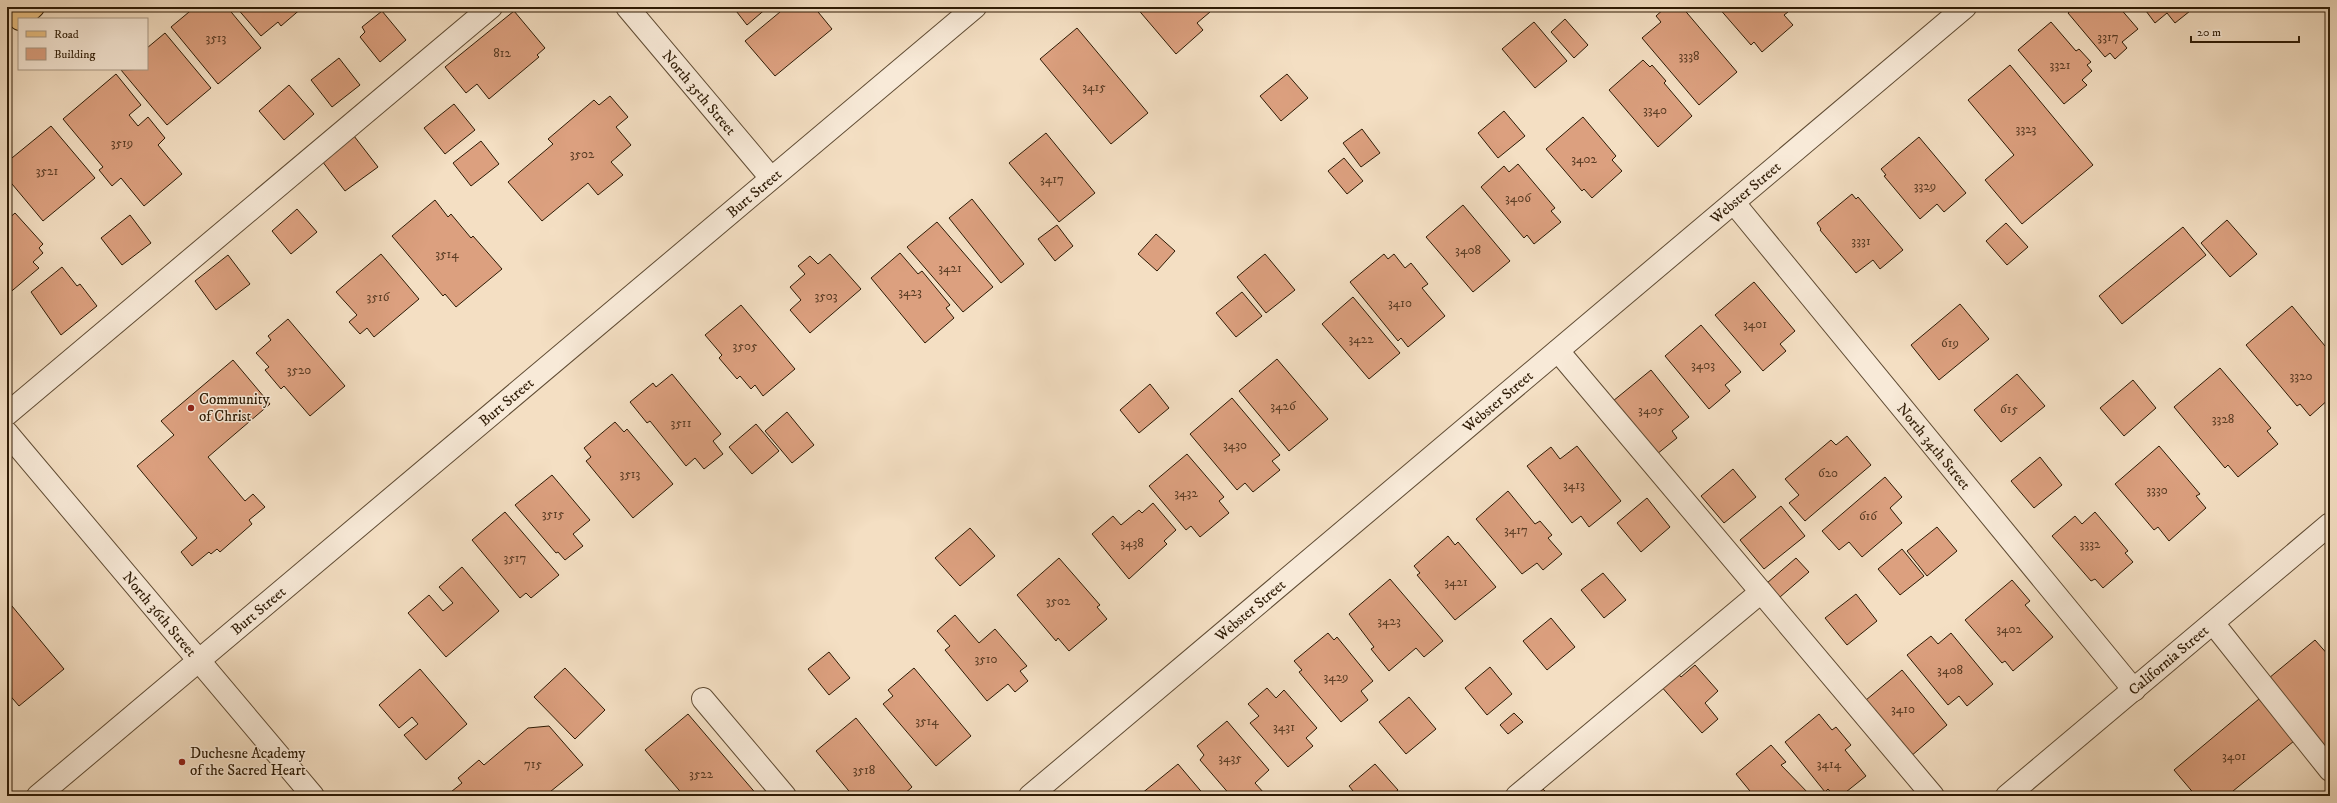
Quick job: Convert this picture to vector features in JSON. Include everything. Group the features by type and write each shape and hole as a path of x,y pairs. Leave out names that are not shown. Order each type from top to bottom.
{"main road":[{"path":"22,18 33,7"},
{"path":"7,31 18,22"}],"street":[{"path":"7,414 491,7"},
{"name":"North 35th Street","path":"627,7 771,178"},
{"name":"Burt Street","path":"38,796 975,7"},
{"name":"Webster Street","path":"1030,796 1965,7"},
{"name":"North 34th Street","path":"1734,203 2134,690"},
{"path":"1558,351 1933,796"},
{"name":"North 36th Street","path":"7,433 312,796"},
{"name":"California Street","path":"2008,796 2330,524"},
{"path":"1517,796 1761,592"},
{"path":"2213,623 2330,770"},
{"path":"703,699 785,796"}],"building":[{"path":"195,7 227,7 261,48 218,84 171,27"},
{"path":"236,7 303,7 281,26 278,22 261,36"},
{"path":"733,7 768,7 747,25"},
{"path":"786,7 814,7 832,29 775,76 745,41"},
{"path":"1136,7 1206,7 1210,12 1197,23 1203,30 1176,54"},
{"path":"1666,7 1682,7 1737,72 1699,105 1642,38 1661,22 1656,16"},
{"path":"1718,7 1783,7 1788,12 1784,15 1793,25 1762,52 1754,42 1751,45"},
{"path":"2075,7 2119,7 2138,29 2122,42 2127,48 2115,59 2110,53 2105,57 2068,13"},
{"path":"2143,7 2195,7 2175,23 2167,13 2155,23"},
{"path":"382,11 406,40 380,62 360,37 365,32 362,27"},
{"path":"514,11 545,48 537,55 539,57 489,99 477,84 466,93 445,67"},
{"path":"1565,19 1588,45 1574,58 1551,32"},
{"path":"1534,22 1567,61 1535,88 1502,49"},
{"path":"2051,22 2076,51 2079,49 2091,62 2087,65 2092,71 2082,80 2087,85 2064,104 2018,50"},
{"path":"1077,28 1148,113 1111,144 1040,59"},
{"path":"165,33 211,88 167,125 121,70 148,70 148,47"},
{"path":"339,58 360,85 332,107 311,80"},
{"path":"1643,60 1650,67 1652,65 1666,81 1664,83 1692,116 1658,147 1609,90"},
{"path":"2010,65 2093,165 2022,224 1985,180 2014,155 1968,100"},
{"path":"116,74 141,105 129,115 138,126 148,117 165,138 158,145 182,174 144,206 121,178 112,186 99,170 103,167 63,119"},
{"path":"1287,74 1308,98 1281,121 1260,96"},
{"path":"289,85 314,114 284,140 259,111"},
{"path":"610,96 628,117 616,127 631,145 611,162 623,175 598,195 588,183 542,221 508,182 553,144 548,139 594,100 599,105"},
{"path":"454,104 475,130 445,154 424,128"},
{"path":"1504,111 1525,136 1498,158 1478,133"},
{"path":"1583,117 1616,156 1612,160 1622,171 1592,198 1584,189 1582,191 1546,149"},
{"path":"51,126 95,178 43,221 7,178 7,162"},
{"path":"1362,129 1380,153 1361,167 1343,143"},
{"path":"1046,133 1095,193 1059,222 1009,163"},
{"path":"354,136 378,167 345,191 322,161"},
{"path":"1919,137 1966,193 1944,212 1937,204 1920,219 1884,176 1886,175 1881,169"},
{"path":"481,141 499,164 471,186 453,163"},
{"path":"1344,158 1363,181 1347,194 1328,171"},
{"path":"1518,164 1555,208 1551,211 1561,222 1534,244 1527,235 1524,238 1481,187 1504,166 1509,172"},
{"path":"1852,194 1856,199 1858,197 1903,250 1880,269 1873,260 1856,273 1820,230 1821,229 1817,223"},
{"path":"972,199 1024,264 1001,283 949,218"},
{"path":"435,200 448,217 451,214 471,238 473,236 502,269 456,307 445,294 443,296 392,236"},
{"path":"1463,205 1510,261 1473,292 1426,237"},
{"path":"297,209 317,232 291,254 272,231"},
{"path":"15,213 43,244 39,248 43,253 33,262 39,268 7,295 7,220"},
{"path":"130,215 151,243 122,265 101,238"},
{"path":"2227,220 2257,254 2230,277 2201,243"},
{"path":"937,222 993,287 963,312 907,247"},
{"path":"2006,223 2028,247 2007,265 1986,241"},
{"path":"1057,225 1073,246 1055,261 1038,239"},
{"path":"2183,227 2206,255 2122,324 2099,296"},
{"path":"1156,234 1175,251 1157,271 1138,254"},
{"path":"900,253 918,274 922,271 950,305 946,308 954,318 925,343 871,278"},
{"path":"381,254 419,299 374,337 367,328 360,334 349,322 357,315 336,292"},
{"path":"830,254 861,289 810,333 790,310 801,300 790,287 805,274 798,266 810,256 818,264"},
{"path":"1265,254 1295,290 1266,313 1237,277"},
{"path":"1384,254 1388,259 1394,254 1405,268 1411,263 1428,284 1422,288 1445,316 1408,347 1401,338 1398,341 1350,282"},
{"path":"228,255 250,284 216,310 195,281"},
{"path":"62,267 77,286 80,284 97,306 61,335 31,292"},
{"path":"1754,282 1795,331 1780,344 1786,351 1763,371 1715,315"},
{"path":"1242,292 1262,316 1236,337 1216,313"},
{"path":"1353,297 1400,353 1369,379 1322,324"},
{"path":"1960,304 1989,339 1939,380 1911,345"},
{"path":"741,305 795,369 763,396 755,385 751,389 740,376 737,379 719,358 722,355 705,335"},
{"path":"2292,306 2330,352 2330,398 2310,416 2300,404 2297,406 2246,345"},
{"path":"288,319 345,386 310,416 284,386 281,389 265,370 269,367 256,353 271,340 268,336"},
{"path":"1701,325 1741,372 1725,385 1730,391 1709,409 1665,356"},
{"path":"1277,359 1328,419 1289,451 1239,391"},
{"path":"233,360 270,404 208,457 245,501 253,494 265,507 249,520 252,524 220,552 217,549 211,554 209,552 192,566 181,552 197,538 137,466 174,435 161,421"},
{"path":"2220,368 2271,428 2267,431 2278,444 2238,477 2228,465 2225,468 2174,407"},
{"path":"1651,370 1689,417 1672,431 1677,438 1657,454 1613,401"},
{"path":"672,374 721,434 713,441 723,454 704,469 695,458 686,466 650,421 647,423 630,402 653,383 656,387"},
{"path":"2017,374 2045,406 2001,442 1974,410"},
{"path":"2133,380 2156,408 2124,436 2100,408"},
{"path":"1150,384 1169,408 1139,433 1120,410"},
{"path":"1232,398 1280,455 1272,461 1280,470 1253,492 1245,483 1237,490 1190,434"},
{"path":"787,412 814,445 792,463 765,431"},
{"path":"615,422 624,432 627,429 673,484 633,518 586,461 591,457 584,448"},
{"path":"756,424 779,451 752,474 729,447"},
{"path":"1847,436 1871,465 1805,521 1789,503 1799,495 1785,479 1831,440 1836,445"},
{"path":"1577,446 1621,501 1589,527 1581,516 1572,523 1527,466 1551,447 1560,459"},
{"path":"2159,446 2200,494 2196,496 2206,508 2169,541 2158,527 2154,530 2115,484"},
{"path":"1187,454 1224,497 1219,501 1229,513 1200,537 1191,526 1186,530 1149,486"},
{"path":"2040,457 2062,485 2034,508 2011,481"},
{"path":"1733,469 1756,497 1724,523 1701,496"},
{"path":"552,475 590,520 573,534 583,546 565,560 558,552 556,553 515,505"},
{"path":"1885,477 1902,497 1890,508 1902,523 1862,557 1849,542 1839,550 1822,531"},
{"path":"1508,491 1535,524 1540,521 1552,535 1548,538 1562,554 1543,570 1537,563 1522,574 1476,519"},
{"path":"1647,498 1670,527 1641,552 1617,523"},
{"path":"1153,503 1176,530 1164,541 1167,544 1129,579 1092,534 1113,516 1121,525 1139,510 1142,513"},
{"path":"1781,506 1805,536 1764,569 1740,540"},
{"path":"505,512 559,575 531,598 526,593 520,598 472,540"},
{"path":"2095,512 2128,551 2125,553 2133,562 2103,588 2095,579 2091,581 2052,536 2075,516 2082,524"},
{"path":"1937,527 1957,551 1927,576 1907,551"},
{"path":"970,528 995,556 960,586 935,558"},
{"path":"1448,536 1455,545 1458,542 1496,587 1455,620 1417,575 1420,573 1414,566"},
{"path":"1902,549 1924,576 1900,595 1878,569"},
{"path":"1059,558 1100,605 1097,607 1107,619 1069,651 1058,638 1056,641 1017,595"},
{"path":"1796,558 1809,572 1780,597 1767,583"},
{"path":"462,567 499,611 446,657 408,613 429,595 443,611 453,603 439,587"},
{"path":"1603,573 1626,600 1604,618 1581,590"},
{"path":"1390,579 1443,641 1424,657 1416,648 1389,671 1371,649 1374,647 1349,614"},
{"path":"2012,580 2030,601 2025,605 2053,637 2013,671 2005,661 2002,663 1965,620"},
{"path":"1856,594 1877,621 1847,645 1825,618"},
{"path":"7,600 64,669 19,706 7,692"},
{"path":"955,615 979,643 995,629 1027,666 1020,671 1028,681 1015,692 1008,684 987,701 945,650 950,646 937,631"},
{"path":"1551,618 1575,647 1547,670 1523,641"},
{"path":"1328,633 1334,640 1337,637 1373,681 1361,691 1368,700 1341,722 1299,672 1302,670 1294,661"},
{"path":"1951,633 1993,684 1967,706 1959,696 1948,705 1907,655 1931,636 1938,644"},
{"path":"2315,640 2330,657 2330,752 2269,678"},
{"path":"829,652 850,678 829,695 808,669"},
{"path":"1695,665 1718,691 1705,703 1718,719 1702,733 1660,685 1676,671 1681,677"},
{"path":"1490,667 1512,694 1487,715 1465,688"},
{"path":"565,668 605,710 575,739 534,697"},
{"path":"914,668 971,736 936,766 883,704 893,696 888,690"},
{"path":"420,669 467,724 426,760 404,735 418,724 412,717 399,728 379,705"},
{"path":"1902,670 1947,725 1910,757 1866,700"},
{"path":"1267,688 1276,698 1284,690 1317,728 1306,738 1313,746 1288,767 1250,723 1259,716 1248,704"},
{"path":"1409,697 1436,729 1406,754 1379,722"},
{"path":"2259,699 2294,741 2227,796 2196,796 2174,770"},
{"path":"1514,713 1523,722 1508,734 1500,725"},
{"path":"688,714 758,796 684,796 645,750"},
{"path":"1819,714 1832,730 1836,727 1851,745 1845,750 1866,776 1841,796 1834,796 1828,789 1825,792 1785,742"},
{"path":"856,718 912,787 902,796 853,796 816,751"},
{"path":"1227,721 1269,770 1255,783 1264,793 1261,796 1231,796 1200,760 1204,755 1197,746"},
{"path":"549,726 583,765 545,796 446,796 462,783 458,778 479,760 484,765 528,728"},
{"path":"1771,745 1786,762 1781,765 1811,796 1754,796 1736,774"},
{"path":"1178,764 1205,796 1142,796 1141,794"},
{"path":"1375,764 1398,790 1391,796 1357,796 1349,786"},
{"path":"1543,789 1550,796 1534,796"}],"place":[{"name":"Community of Christ","path":"191,408"},
{"name":"Duchesne Academy of the Sacred Heart","path":"182,762"}]}
